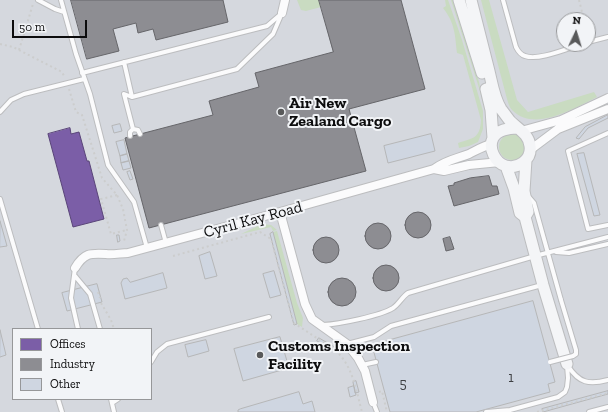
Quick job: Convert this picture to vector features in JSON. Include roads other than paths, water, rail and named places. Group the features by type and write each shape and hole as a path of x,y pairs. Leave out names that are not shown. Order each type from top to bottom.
{"street":[{"path":"282,13 285,0"},
{"path":"459,0 490,102 493,154 495,158 503,164 516,166 558,129 608,109"},
{"path":"471,0 496,98 502,110 528,138 528,155 524,191 528,212 525,216 543,285 567,364"},
{"path":"493,141 497,134 506,129 519,129 560,120 608,98"},
{"name":"Cyril Kay Road","path":"75,272 83,257 89,254 100,253 107,255 147,248 280,212 434,168 443,162 468,154 493,141"},
{"path":"503,164 514,188 520,213 525,216"},
{"name":"Cyril Kay Road","path":"434,168 444,171 469,165 503,164"},
{"path":"280,212 305,304 312,319 347,344 358,358 365,371 373,402"}],"lane":[{"path":"38,0 64,12"},
{"path":"61,0 82,73 90,94 108,165 134,202 147,248"},
{"path":"503,0 516,47 520,53 524,56 534,58 556,52"},
{"path":"82,73 267,26 282,13"},
{"path":"130,136 130,132 133,129 124,94 132,97 237,69 273,34 282,13"},
{"path":"596,40 608,37"},
{"path":"124,62 132,97"},
{"path":"0,112 12,100 24,94 84,79"},
{"path":"133,129 138,130 140,134"},
{"path":"608,133 568,150 588,230 608,225"},
{"path":"524,191 534,203 576,354 550,362"},
{"path":"0,199 38,328"},
{"path":"161,225 166,243"},
{"path":"319,325 343,323 386,311 394,307 408,293 548,252 608,237"},
{"path":"553,251 566,254 608,244"},
{"path":"75,272 71,298 78,328"},
{"path":"75,272 90,294 100,328"},
{"path":"347,344 374,337 391,326 543,285"},
{"path":"152,360 157,352 167,344 269,317"},
{"path":"362,365 376,362"},
{"path":"567,364 573,374 580,380 591,382 608,380"},
{"path":"486,412 508,411 553,400 562,395 565,392 568,383 567,364"},
{"path":"58,400 62,412"},
{"path":"112,401 114,412"},
{"path":"373,402 374,412"},
{"path":"373,402 378,412"},
{"path":"589,412 608,407"}],"place":[{"name":"Air New Zealand Cargo","path":"281,112"},
{"name":"Customs Inspection Facility","path":"260,355"}]}
